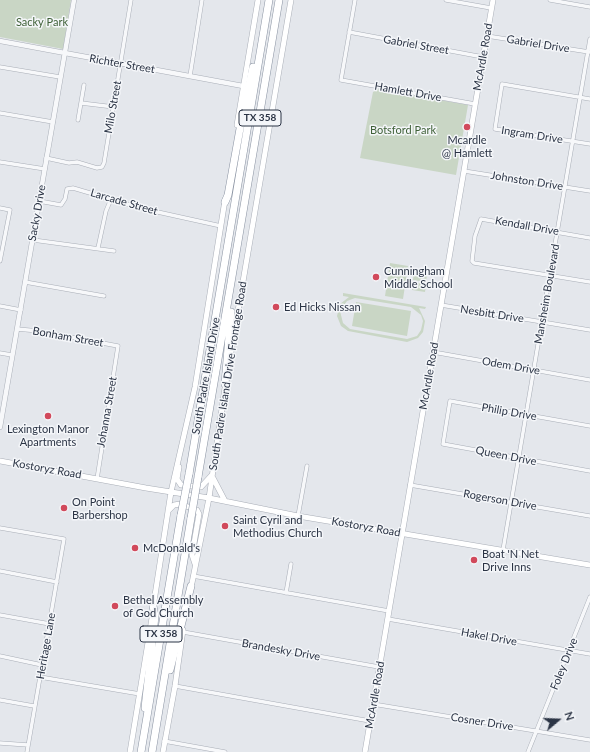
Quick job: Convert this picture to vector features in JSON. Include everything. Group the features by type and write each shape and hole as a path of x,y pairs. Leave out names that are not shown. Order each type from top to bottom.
{"highway":[{"name":"South Padre Island Drive","path":"141,752 269,0"},
{"name":"South Padre Island Drive","path":"152,752 279,0"},
{"path":"225,202 228,195 248,85 255,62 260,52"},
{"path":"225,384 240,235"},
{"path":"158,716 191,586"},
{"path":"141,752 147,677 155,616 154,606"}],"main road":[{"path":"130,752 171,492 194,387 258,0"},
{"name":"South Padre Island Drive Frontage Road","path":"162,752 175,686 191,586 209,498 225,384 291,0"},
{"name":"McArdle Road","path":"365,752 493,0"},
{"path":"184,430 177,479 181,485 201,487 212,475"},
{"name":"Kostoryz Road","path":"0,461 209,498 298,516 590,565"},
{"path":"212,475 213,480 225,501"},
{"path":"168,512 174,506 180,504 197,510 199,514 192,555 195,565"}],"street":[{"name":"Sacky Drive","path":"0,427 2,403 17,329 74,0"},
{"name":"Milo Street","path":"46,158 69,163 78,162 97,168 102,167 114,107 131,0"},
{"path":"190,76 202,0"},
{"path":"349,32 355,0"},
{"path":"446,0 491,8"},
{"path":"550,0 590,7"},
{"name":"Gabriel Street","path":"349,32 483,57"},
{"name":"Hamlett Drive","path":"349,32 341,80 475,104"},
{"name":"Gabriel Drive","path":"487,36 589,52"},
{"name":"Mansheim Boulevard","path":"503,550 590,39"},
{"name":"Richter Street","path":"0,41 243,86"},
{"path":"0,67 60,77"},
{"name":"Ingram Drive","path":"580,97 502,84 496,129 590,144"},
{"path":"78,120 84,86"},
{"path":"580,97 590,99"},
{"path":"81,103 114,107"},
{"path":"0,113 53,122"},
{"path":"0,162 45,169"},
{"name":"Johnston Drive","path":"464,171 590,191"},
{"name":"Larcade Street","path":"38,201 61,205 65,201 67,189 69,188 144,209 221,226"},
{"path":"98,248 106,211 111,199"},
{"path":"0,208 10,210 0,261"},
{"name":"Kendall Drive","path":"550,277 473,262 475,236 481,219 557,231 590,238"},
{"path":"32,240 114,251"},
{"path":"550,277 590,282"},
{"path":"25,282 104,296"},
{"name":"Nesbitt Drive","path":"441,305 590,330"},
{"path":"0,306 20,310"},
{"name":"Bonham Street","path":"17,329 39,331 118,346"},
{"name":"Johanna Street","path":"97,479 118,346"},
{"name":"Odem Drive","path":"433,352 590,380"},
{"path":"0,353 12,355"},
{"name":"Philip Drive","path":"446,422 450,401 590,426"},
{"name":"Queen Drive","path":"446,422 443,444 590,471"},
{"path":"298,516 307,466"},
{"name":"Rogerson Drive","path":"410,485 512,501 590,516"},
{"name":"Heritage Lane","path":"0,528 64,539 58,582 34,706 27,752"},
{"path":"286,593 290,564"},
{"path":"0,571 58,582"},
{"path":"193,576 389,611"},
{"name":"Foley Drive","path":"528,752 590,597"},
{"path":"0,615 50,624"},
{"name":"Hakel Drive","path":"388,619 590,654"},
{"name":"Brandesky Drive","path":"183,632 379,667"},
{"path":"0,656 42,665"},
{"path":"40,677 140,694"},
{"path":"175,686 370,721"},
{"path":"0,700 34,706"},
{"name":"Cosner Drive","path":"373,704 590,740"},
{"path":"164,741 225,752"},
{"path":"0,743 28,745"}],"green space":[{"name":"Sacky Park","path":"0,0 71,0 63,49 0,37"},
{"name":"Botsford Park","path":"378,89 468,105 456,175 360,158 373,92"},
{"path":"390,263 408,266 403,299 385,296"},
{"path":"414,272 427,275 426,282 413,280"},
{"path":"413,282 426,284 425,292 412,290"},
{"path":"343,293 426,307 425,309 419,308 425,321 423,332 418,338 407,342 348,331 341,326 337,316 340,304 349,297 343,296","holes":["355,298 411,307 421,315 423,321 421,330 417,336 407,339 350,329 343,323 340,311 347,301"]},
{"path":"356,302 411,311 407,336 352,326"}],"place":[{"name":"Mcardle @ Hamlett","path":"467,127"},
{"name":"Cunningham Middle School","path":"376,277"},
{"name":"Ed Hicks Nissan","path":"276,307"},
{"name":"Lexington Manor Apartments","path":"48,416"},
{"name":"On Point Barbershop","path":"64,508"},
{"name":"Saint Cyril and Methodius Church","path":"225,526"},
{"name":"McDonald's","path":"135,548"},
{"name":"Boat 'N Net Drive Inns","path":"474,560"},
{"name":"Bethel Assembly of God Church","path":"115,606"}]}
